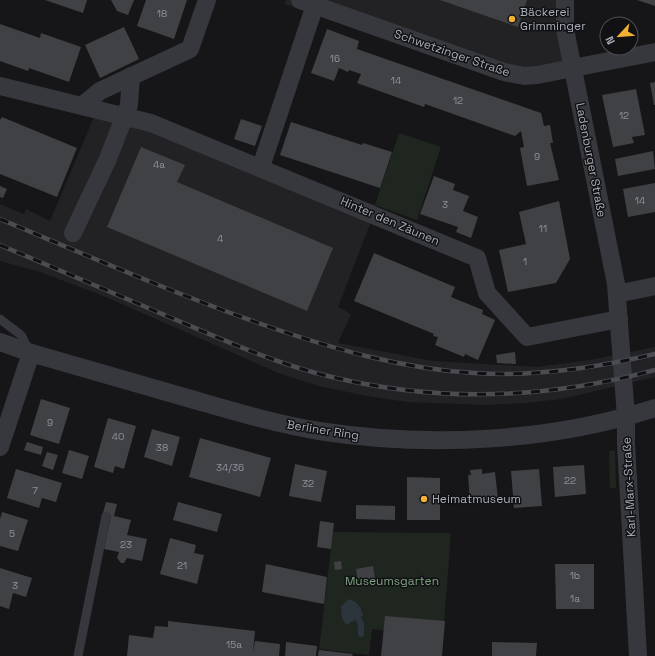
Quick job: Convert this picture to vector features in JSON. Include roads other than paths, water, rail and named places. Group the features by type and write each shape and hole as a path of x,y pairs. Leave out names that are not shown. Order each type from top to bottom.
{"street":[{"path":"83,105 100,91 190,49 207,0"},
{"name":"Ladenburger Straße","path":"565,0 565,29 617,294 620,319"},
{"path":"261,167 308,3"},
{"name":"Schwetzinger Straße","path":"308,3 504,72 524,76 655,52"},
{"path":"73,233 107,161 125,116 129,105 131,76"},
{"name":"Hinter den Zäunen","path":"0,86 151,122 477,258 486,293 527,337 620,319"},
{"path":"617,294 655,286"},
{"name":"Karl-Marx-Straße","path":"620,319 638,656"},
{"name":"Berliner Ring","path":"0,342 31,353 253,417 318,431 377,438 444,440 501,438 626,417 655,408"},
{"path":"0,447 31,353"}],"lane":[{"path":"0,319 21,335 31,353"},
{"path":"78,656 106,516"}],"waterway":[{"path":"358,618 361,624 361,634"}],"railway":[{"path":"0,219 195,300 313,341 393,362 447,371 520,374 588,367 655,354"},
{"path":"0,245 255,353 313,372 372,385 413,391 453,394 534,392 615,380 655,370"}],"place":[{"name":"Bäckerei Grimminger","path":"512,19"},
{"name":"Heimatmuseum","path":"424,499"}],"park label":[{"name":"Museumsgarten","path":"392,581"}]}
